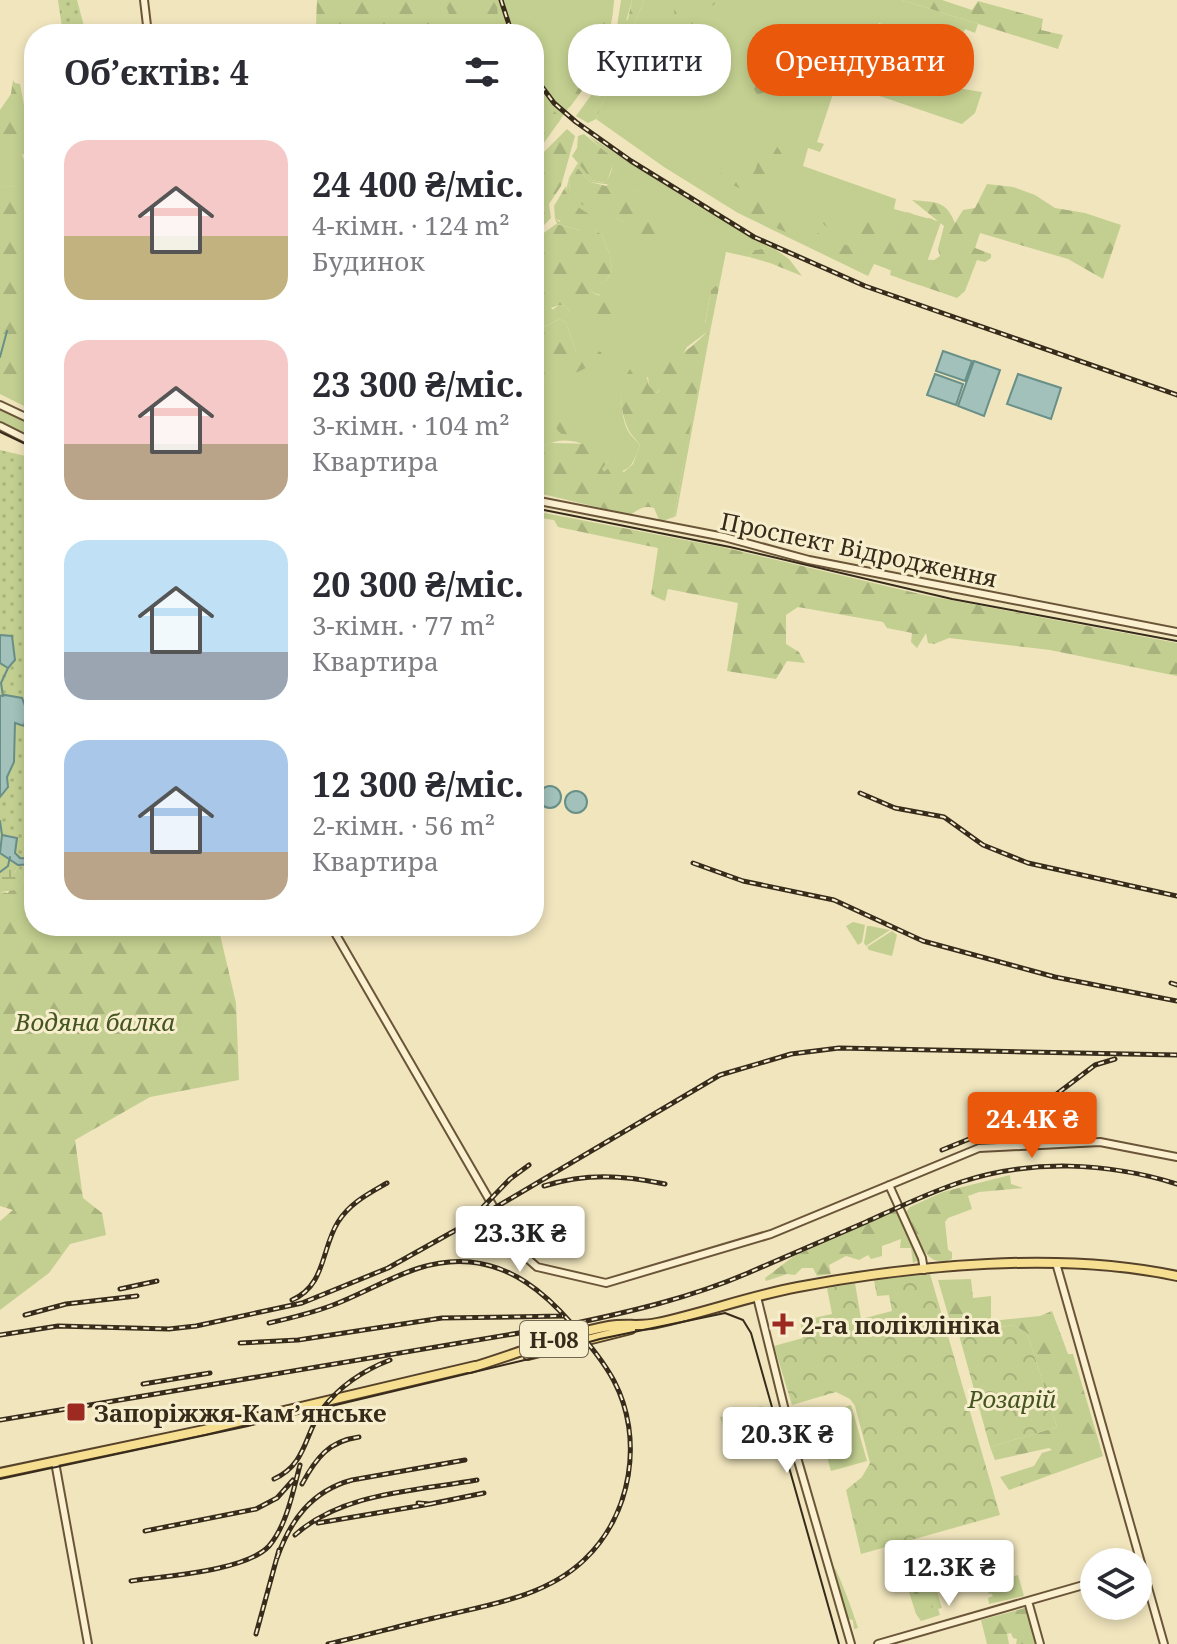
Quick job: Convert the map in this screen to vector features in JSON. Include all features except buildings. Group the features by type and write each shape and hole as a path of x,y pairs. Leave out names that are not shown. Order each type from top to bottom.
{"main road":[{"name":"Н-08","path":"0,1473 204,1430 470,1368 797,1287 924,1270 1056,1263 1103,1265 1177,1276"}],"street":[{"path":"144,0 147,24"},
{"path":"0,405 24,416"},
{"path":"0,426 24,438"},
{"name":"Проспект Відродження","path":"544,502 724,537 809,560 1177,632"},
{"path":"337,936 519,1251 537,1267 606,1283 771,1234 979,1148 1100,1142 1177,1157"},
{"path":"889,1185 922,1258 924,1270"},
{"path":"1056,1263 1134,1548"},
{"path":"757,1297 790,1433 851,1644"},
{"path":"55,1462 88,1644"},
{"path":"878,1644 1080,1586"},
{"path":"1028,1601 1040,1644"},
{"path":"1152,1607 1164,1644"}],"green space":[{"path":"58,0 77,0 83,24 62,24"},
{"path":"317,0 614,0 610,24 568,24 568,96 577,96 544,141 544,24 316,24"},
{"path":"317,0 337,0 344,4 349,0 423,0 428,23 439,24 316,24"},
{"path":"444,0 467,0 460,23 439,24 449,14"},
{"path":"479,0 496,0 502,24 478,24 482,12"},
{"path":"593,0 614,0 611,24 592,24"},
{"path":"621,0 632,0 625,24 617,24"},
{"path":"632,0 644,0 634,24 623,24 628,19"},
{"path":"644,0 902,0 978,24 975,33 974,24 747,24 747,96 832,96 817,142 824,144 820,152 808,148 803,166 896,199 894,209 941,222 919,285 890,275 891,270 874,264 868,276 738,213 664,167 596,119 605,96 731,96 731,24 634,24"},
{"path":"678,0 689,0 694,4 695,0 724,0 703,12 693,24 677,24 674,11"},
{"path":"902,0 942,0 972,10 978,1 1043,19 1041,30 1063,35 1058,49"},
{"path":"13,80 20,84 24,106 24,155 0,154 0,110 11,94"},
{"path":"974,91 982,92 975,113 962,124 880,96 974,96"},
{"path":"568,93 568,96 578,96 570,107 562,102"},
{"path":"591,96 605,96 596,119 588,123 576,116"},
{"path":"544,98 561,119 544,143"},
{"path":"567,129 575,136 561,186 549,204 551,218 544,225 544,152"},
{"path":"584,134 612,157 613,165 606,183 592,180 572,156 577,148 578,136"},
{"path":"589,136 698,206 772,247 755,250 749,257 726,252 720,282 711,290 705,323 711,327 674,517 707,332 687,347 681,357 669,361 656,380 660,390 656,393 649,386 648,377 624,386 623,417 630,434 640,445 628,468 604,473 602,469 609,460 578,442 553,442 544,446 544,384 562,377 576,353 566,322 560,319 544,327 544,316 559,305 566,306 570,322 600,295 588,291 607,280 612,270 602,235 595,230 557,224 555,219 560,222 569,201 566,191 569,178 570,190 594,208 623,221 634,232 638,192 626,187 590,182 576,166 578,163 592,180 605,183 612,167 610,156"},
{"path":"764,136 773,140 782,154 794,155 793,160 778,160 772,154 766,189 777,209 799,228 851,247 860,255 853,262 772,226 767,219 757,218 740,208 747,196 741,189 722,180 720,172 752,175"},
{"path":"0,154 22,154 24,186 0,187"},
{"path":"576,166 590,182 606,186 614,180 638,192 656,223 655,236 649,246 640,243 623,221 576,202 571,197 569,178"},
{"path":"987,184 1013,187 1035,195 1055,208 1085,213 1121,225 1103,279 1068,259 980,233 975,248 991,254 991,258 985,262 977,260 965,291 957,298 902,279 874,263 865,252 840,239 820,221 822,213 832,218 839,227 849,227 853,214 860,210 868,210 888,222 903,221 907,212 913,214 912,224 915,228 928,218 933,219 926,236 906,235 904,245 910,259 934,260 940,256 938,249 944,226 912,200 943,206 955,223 963,210 975,208"},
{"path":"24,186 24,406 0,394 0,187"},
{"path":"566,186 569,201 590,215 577,226 555,219 554,206"},
{"path":"556,224 595,230 602,235 612,270 607,280 589,291 609,300 612,316 570,322 566,306 559,305 551,308 554,311 544,317 544,233"},
{"path":"772,247 789,259 802,276 749,257 755,250"},
{"path":"720,282 711,327 705,324 711,290"},
{"path":"560,319 566,322 576,353 592,350 601,352 603,358 579,371 544,383 544,327"},
{"path":"708,331 674,517 660,522 654,508 644,507 630,515 544,494 544,446 551,443 597,444 610,451 609,460 602,469 604,472 612,465 624,472 633,464 640,445 628,429 622,411 626,376 636,362 643,362 649,386 657,393 660,390 652,366 683,353"},
{"path":"0,406 24,418 24,433 0,421"},
{"path":"567,408 574,425 588,434 571,437 557,429 554,418"},
{"path":"0,450 24,456 24,882 18,865 0,853"},
{"path":"544,513 722,547 924,595 1177,643 1177,676 1050,650 949,638 928,643 926,633 917,648 911,642 912,633 887,628 883,622 798,607 786,615 786,644 799,652 805,663 787,661 776,679 727,671 738,603 668,589 665,601 651,595 658,548 558,527 554,520 544,518"},
{"path":"0,853 18,865 15,872 16,890 0,892"},
{"name":"Водяна балка","path":"18,865 24,882 24,936 220,936 236,1003 239,1080 150,1097 75,1140 83,1198 102,1213 106,1235 70,1244 49,1273 0,1310 0,1221 13,1210 0,1206 0,892 8,893"},
{"path":"853,922 865,925 862,942 858,945 846,926"},
{"path":"867,926 890,930 866,946"},
{"path":"892,931 897,935 892,956 869,950 867,947"},
{"path":"1010,1175 1011,1184 1023,1188 968,1196 972,1209 945,1222 952,1259 935,1260 929,1256 908,1218 906,1212 910,1207 943,1192"},
{"path":"898,1210 919,1260 913,1263 911,1248 900,1248 901,1239 882,1246 882,1256 871,1259 868,1255 859,1260 846,1256 829,1265 831,1274 817,1276 813,1268 802,1268 795,1275 787,1274 766,1281 765,1278 794,1256"},
{"path":"930,1274 1000,1515 861,1554 846,1490 862,1477 870,1463 855,1406 850,1399 836,1392 792,1405 774,1346 803,1338 800,1321 832,1314 827,1288 855,1283 861,1319 892,1311 889,1295 877,1296 874,1280"},
{"path":"971,1279 973,1298 991,1296 991,1321 1040,1316 1052,1311 1068,1354 1073,1354 1103,1456 1009,1490 1000,1477 1034,1466 1042,1453 1052,1450 1049,1448 995,1460 990,1447 1057,1427 1027,1333 1013,1325 954,1335 938,1280"},
{"name":"Розарій","path":"1013,1325 1027,1333 1057,1427 990,1447 959,1335"},
{"path":"851,1405 867,1461 831,1471 815,1415"},
{"path":"762,1406 766,1424 726,1436 720,1417"},
{"path":"921,1541 942,1608 938,1609 940,1615 921,1621 895,1548"},
{"path":"921,1541 926,1560 924,1564 930,1570 933,1580 930,1582 937,1593 936,1596 929,1596 933,1607 922,1611 916,1600 912,1578 921,1574 922,1570 917,1566 910,1573 908,1571 901,1546"},
{"path":"834,1567 858,1628 854,1629 853,1620 848,1619"},
{"path":"1018,1575 1024,1596 989,1604 988,1598 993,1596 987,1593 992,1591 985,1589 990,1587 989,1584 984,1584"},
{"path":"1025,1608 1036,1644 1016,1644 1017,1639 1011,1633 1007,1634 1009,1644 987,1644 981,1620"}],"water":[{"path":"943,351 972,361 965,381 936,371"},
{"path":"974,361 1000,370 984,416 958,406"},
{"path":"935,374 963,384 956,405 927,395"},
{"path":"1018,374 1061,388 1051,419 1007,404"},
{"path":"0,635 12,636 15,660 8,668 0,663"},
{"path":"0,696 22,698 24,726 15,723 14,762 7,777 8,787 0,797"},
{"path":"554,787 560,793 558,805 550,808 544,806 544,788"},
{"path":"576,791 584,794 587,802 584,810 576,813 568,810 565,802 568,794"},
{"path":"2,835 17,838 15,853 24,858 24,865 18,865 0,853"}],"waterway":[{"path":"0,357 7,331"},
{"path":"3,696 1,683 8,668"},
{"path":"0,821 2,835"},
{"path":"0,872 8,866 10,857"}],"tram line":[{"path":"0,432 24,443"},
{"path":"544,510 730,547 952,599 1177,641"},
{"path":"0,1479 248,1426 600,1339 725,1313 743,1320 751,1333 839,1644"}],"railway":[{"path":"501,0 509,24"},
{"path":"544,90 576,122 631,161 754,237 865,286 1177,395"},
{"path":"860,793 895,808 944,817 983,845 1028,863 1177,896"},
{"path":"693,863 743,881 834,900 923,941 1055,977 1177,1001"},
{"path":"1171,983 1177,985"},
{"path":"0,1335 58,1326 169,1329 302,1303 388,1268 720,1075 791,1054 839,1048 1177,1055"},
{"path":"942,1150 1029,1115 1095,1065 1115,1059"},
{"path":"483,1207 510,1179 529,1165"},
{"path":"0,1420 567,1325 636,1309 726,1282 925,1196 988,1175 1069,1166 1124,1171 1177,1184"},
{"path":"544,1186 604,1177 665,1184"},
{"path":"292,1300 303,1293 317,1276 333,1232 343,1215 387,1183"},
{"path":"269,1323 325,1308 399,1275 433,1264 485,1264 526,1282 571,1323 600,1358 614,1381 629,1427 628,1475 613,1521 600,1542 568,1573 533,1592 494,1604 328,1644"},
{"path":"120,1289 157,1281"},
{"path":"25,1315 66,1304 137,1296"},
{"path":"240,1343 298,1340 442,1318 563,1316"},
{"path":"274,1479 285,1473 299,1457 317,1418 330,1400 353,1380 390,1360"},
{"path":"143,1384 210,1373"},
{"path":"302,1484 324,1452 339,1442 359,1437"},
{"path":"277,1558 288,1532 304,1509 338,1485 465,1460"},
{"path":"131,1581 224,1567 258,1554 269,1546 280,1528 300,1465"},
{"path":"145,1531 256,1509 277,1498 293,1480"},
{"path":"295,1535 314,1521 358,1502 477,1480"},
{"path":"418,1503 430,1504 484,1493"},
{"path":"318,1523 430,1504"},
{"path":"256,1634 279,1550"}],"place":[{"name":"2-га поліклініка","path":"783,1324"},
{"name":"Запоріжжя-Кам’янське","path":"76,1412"}]}
